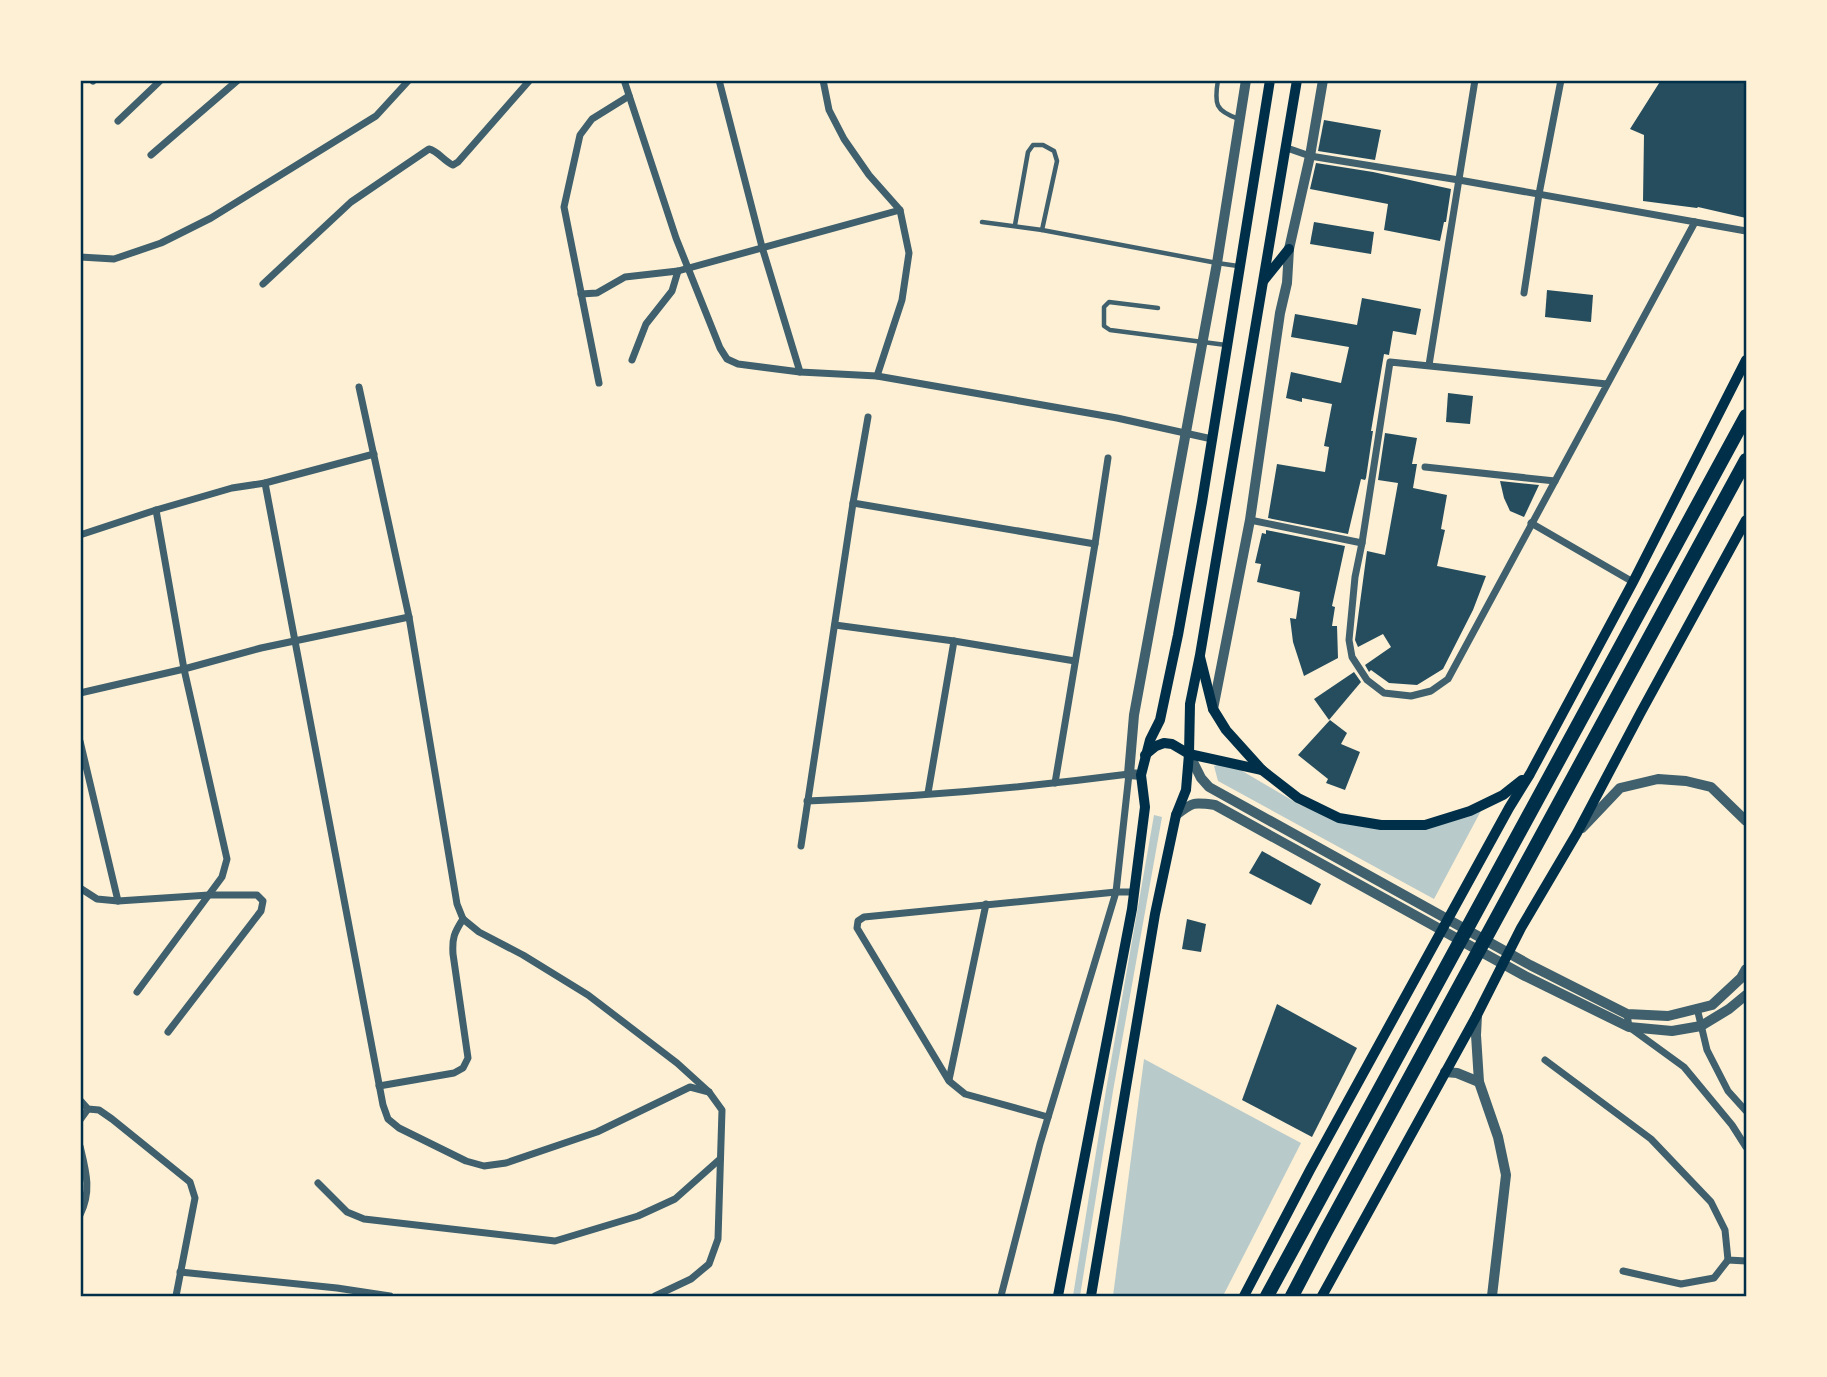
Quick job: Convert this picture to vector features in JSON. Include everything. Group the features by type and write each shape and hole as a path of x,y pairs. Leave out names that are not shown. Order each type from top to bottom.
{"highway":[{"path":"1267,1297 1746,416"},
{"path":"1292,1297 1746,460"}],"main road":[{"path":"1058,1297 1134,892 1144,807 1141,775 1150,740 1160,720 1178,635 1270,80"},
{"path":"1091,1297 1155,914 1176,815 1186,790 1190,704 1297,80"},
{"path":"1263,283 1289,249"},
{"path":"1244,1297 1310,1170 1530,774 1633,582 1746,360"},
{"path":"1218,398 1242,403"},
{"path":"1322,1297 1746,520"},
{"path":"1200,655 1213,709 1226,730 1262,769 1298,797 1339,818 1381,825 1424,825 1469,811 1503,796 1530,774"},
{"path":"1145,755 1164,743 1172,744 1189,754 1262,769"}],"street":[{"path":"118,121 161,80"},
{"path":"151,155 238,80"},
{"path":"80,257 114,259 161,243 211,218 376,116 409,80"},
{"path":"263,284 351,202 429,149 446,162 453,165 458,162 530,80"},
{"path":"624,80 676,238 720,348 727,359 738,364 800,372 877,376 1117,418 1212,439"},
{"path":"719,80 762,247 800,372"},
{"path":"823,80 829,110 844,139 869,175 900,210 909,253 902,300 877,376"},
{"path":"1001,1297 1048,1117 1116,892 1134,715 1217,263 1246,80"},
{"path":"1213,709 1250,520 1280,313 1287,284 1289,249 1310,156 1323,80"},
{"path":"1429,365 1475,80"},
{"path":"1524,293 1539,194 1561,80"},
{"path":"598,383 564,207 580,135 592,120 629,96"},
{"path":"1286,148 1310,156 1746,231"},
{"path":"581,294 597,293 625,277 678,271 900,210"},
{"path":"1607,384 1390,362 1362,543 1354,577 1349,640 1352,657 1367,680 1384,693 1411,696 1431,691 1448,679 1695,222"},
{"path":"632,360 646,324 672,291 678,271"},
{"path":"359,387 409,617 457,904 463,919 479,932 523,955 588,995 677,1063 709,1092 722,1110 718,1239 709,1264 691,1279 655,1297"},
{"path":"801,846 868,418"},
{"path":"80,535 232,488 265,484 373,454"},
{"path":"1055,783 1108,458"},
{"path":"1425,467 1555,481"},
{"path":"265,484 379,1086 388,1119 399,1128 466,1161 484,1166 506,1163 597,1132 690,1087 709,1092"},
{"path":"853,503 1095,544"},
{"path":"137,992 222,877 227,859 184,669 156,510"},
{"path":"1250,520 1362,543"},
{"path":"1531,523 1633,582"},
{"path":"80,693 261,648 409,617"},
{"path":"835,625 1075,660"},
{"path":"928,793 954,641"},
{"path":"80,741 118,901"},
{"path":"1189,754 1201,778 1209,787 1530,965 1627,1014 1668,1016 1712,1004 1741,978 1746,969"},
{"path":"807,802 873,799 1141,775"},
{"path":"1577,833 1620,788 1658,779 1686,781 1711,787 1746,821"},
{"path":"1176,815 1190,804 1215,805 1525,976 1629,1027 1684,1067 1732,1125 1746,1147"},
{"path":"80,888 97,899 118,901 209,895 257,895 263,901 261,911 168,1032"},
{"path":"1048,1117 965,1094 949,1081 857,928 858,921 864,917 986,904 1134,892"},
{"path":"949,1081 986,904"},
{"path":"379,1086 454,1073 463,1068 468,1058 453,938 463,919"},
{"path":"1629,1027 1672,1031 1701,1026 1746,995"},
{"path":"1697,1008 1707,1050 1728,1091 1746,1111"},
{"path":"1627,1014 1629,1027"},
{"path":"1478,1015 1476,1035 1479,1082 1498,1136 1506,1175 1492,1297"},
{"path":"1545,1060 1651,1139 1711,1202 1725,1230 1728,1260 1714,1278 1681,1284 1623,1271"},
{"path":"1445,1072 1457,1073 1479,1082"},
{"path":"80,1100 88,1109 99,1111 112,1119 190,1182 195,1198 176,1297"},
{"path":"80,1120 88,1109"},
{"path":"80,1146 88,1185 85,1205 80,1215"},
{"path":"318,1183 347,1212 364,1219 555,1241 638,1216 675,1199 720,1158"},
{"path":"1728,1260 1746,1261"},
{"path":"180,1272 337,1288 390,1297"}],"lane":[{"path":"1218,80 1215,97 1217,105 1224,114 1240,119"},
{"path":"1014,225 1028,152 1033,145 1043,145 1054,151 1057,161 1042,230"},
{"path":"982,222 1014,225 1239,266"},
{"path":"1158,308 1109,302 1104,307 1104,326 1110,330 1227,345"}],"shaded area":[{"path":"1227,762 1300,805 1335,819 1426,826 1483,807 1434,899 1218,781 1214,766"},
{"path":"1154,815 1162,817 1080,1296 1073,1296 1106,1090"},
{"path":"1144,1059 1301,1143 1223,1296 1113,1296"}],"building":[{"path":"1661,80 1746,80 1746,218 1698,207 1643,201 1644,135 1630,129"},
{"path":"1324,120 1381,130 1375,160 1318,151"},
{"path":"1316,163 1451,189 1440,241 1384,230 1388,204 1310,189"},
{"path":"1314,222 1374,232 1371,254 1310,244"},
{"path":"1547,290 1593,295 1591,322 1545,317"},
{"path":"1362,298 1421,309 1416,335 1393,331 1389,355 1384,354 1366,478 1361,479 1348,534 1268,518 1277,464 1325,472 1329,447 1324,446 1332,404 1286,398 1291,372 1341,383 1349,347 1291,337 1295,314 1357,325"},
{"path":"1448,393 1473,396 1470,424 1446,422"},
{"path":"1385,433 1417,438 1412,464 1417,464 1413,488 1447,495 1441,529 1445,530 1437,566 1486,576 1473,610 1443,669 1417,685 1389,683 1371,670 1369,672 1365,665 1391,647 1383,634 1358,647 1355,640 1367,551 1385,555 1398,483 1378,480"},
{"path":"1500,481 1539,485 1524,517 1510,511"},
{"path":"1266,530 1345,546 1332,606 1335,607 1332,626 1337,626 1338,658 1304,676 1293,642 1290,618 1296,619 1300,592 1257,582 1261,564 1255,563 1262,533 1266,534"},
{"path":"1354,672 1361,682 1329,720 1314,699"},
{"path":"1330,720 1347,733 1341,744 1360,752 1345,790 1326,783 1328,779 1298,755"},
{"path":"1262,851 1321,884 1311,905 1249,873"},
{"path":"1187,919 1206,924 1201,952 1182,949"},
{"path":"1277,1004 1357,1048 1312,1137 1242,1100"}]}
